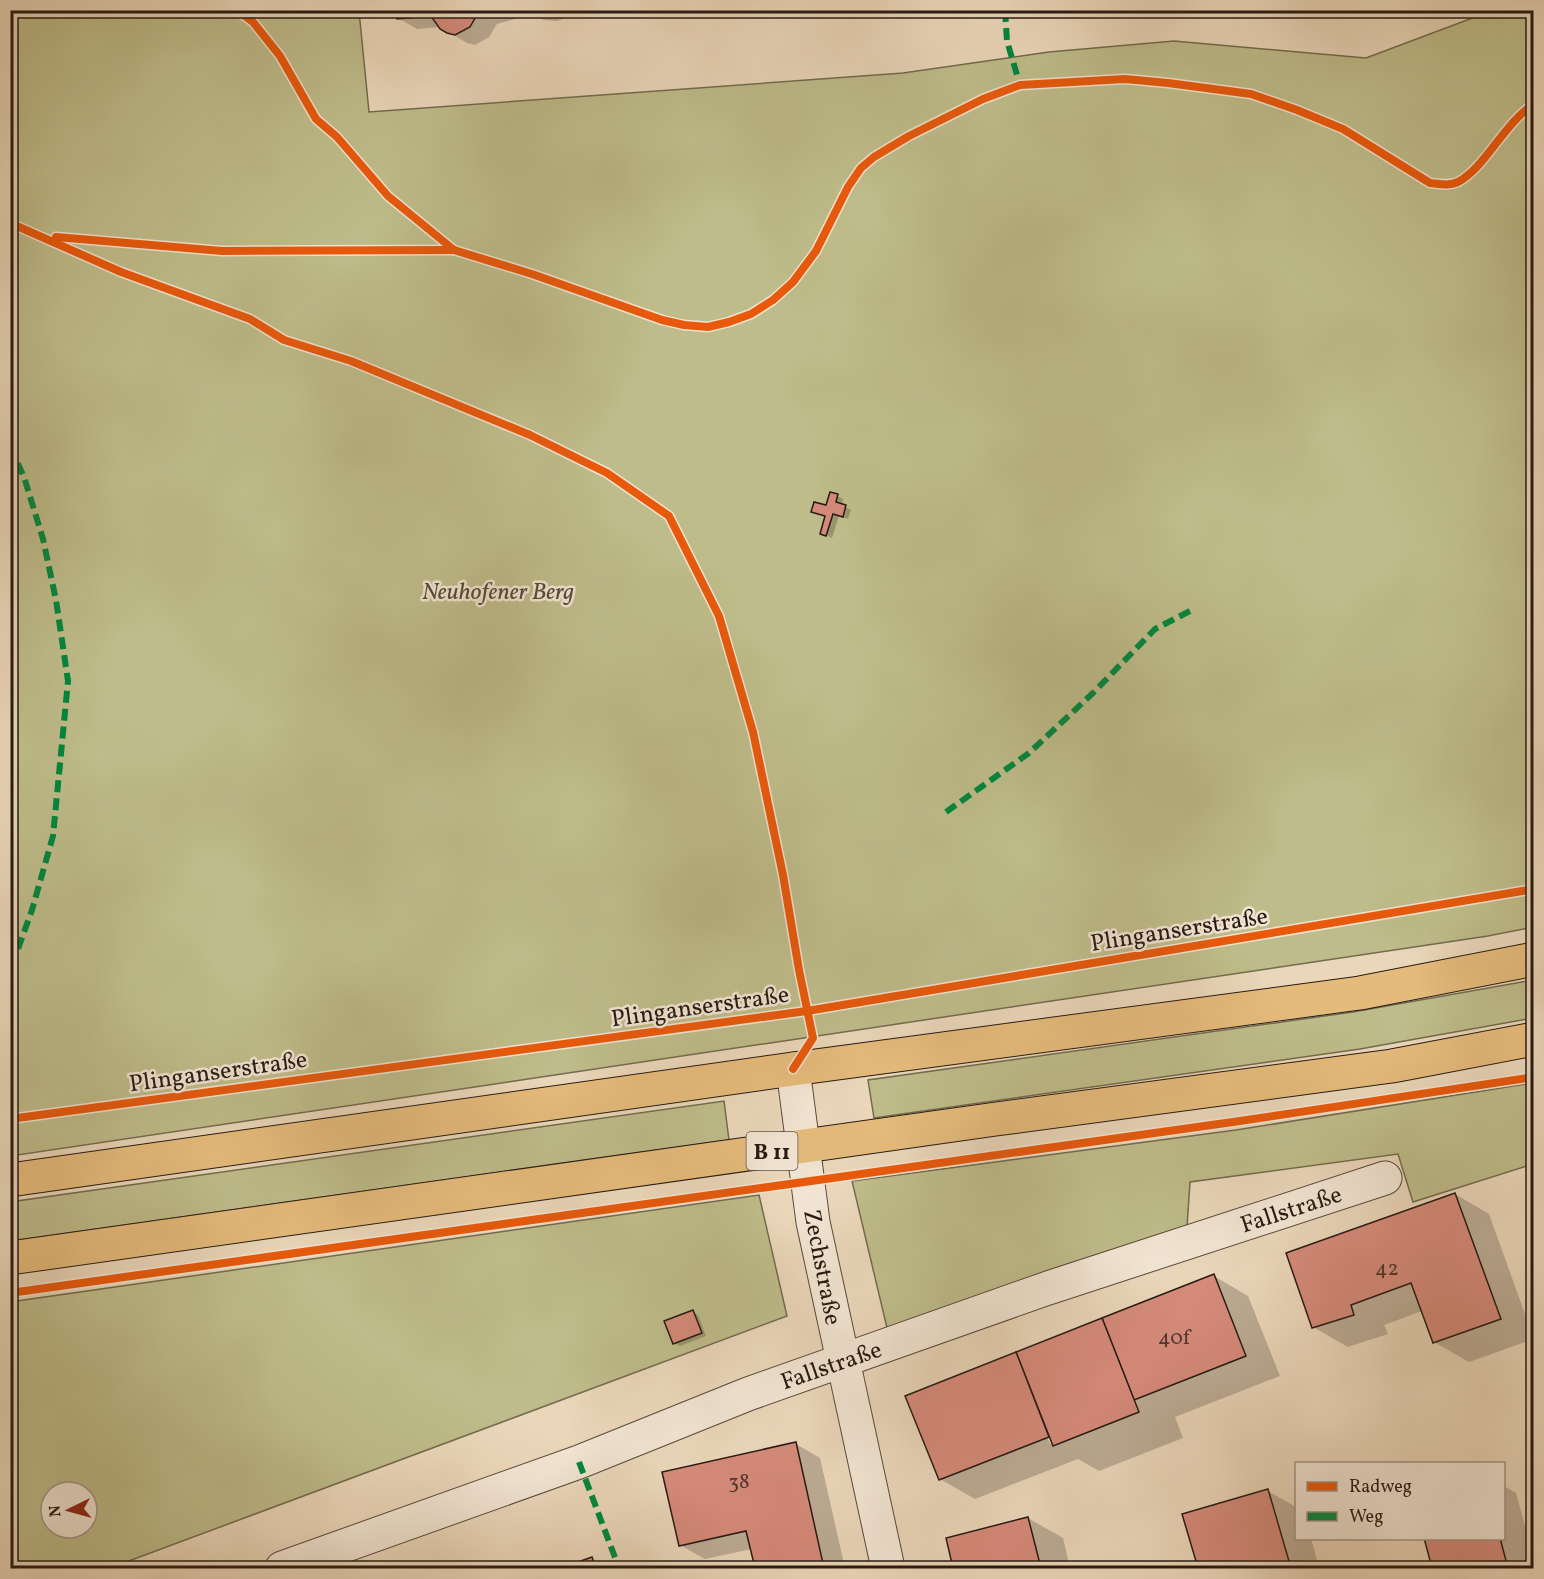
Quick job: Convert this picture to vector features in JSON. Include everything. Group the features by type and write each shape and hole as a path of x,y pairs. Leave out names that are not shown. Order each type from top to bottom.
{"main road":[{"path":"10,1180 793,1069 1360,993 1533,959"},
{"name":"B 11","path":"10,1258 803,1146 1392,1066 1533,1039"}],"street":[{"name":"Zechstraße","path":"793,1069 813,1222 888,1569"},
{"name":"Fallstraße","path":"282,1569 579,1462 748,1394 1048,1288 1385,1178"}],"green space":[{"name":"Neuhofener Berg","path":"10,11 359,11 369,112 903,73 1049,52 1174,41 1366,58 1491,11 1533,11 1533,927 1488,936 11,1156"},
{"path":"1533,980 1533,1018 1360,1049 874,1118 868,1080 1353,1012"},
{"path":"1533,1083 1533,1164 1413,1202 1398,1154 1190,1182 1187,1227 888,1332 852,1181 1236,1130"},
{"path":"724,1101 729,1140 11,1241 10,1202"},
{"path":"759,1195 787,1316 110,1568 11,1568 10,1302"}],"building":[{"path":"397,10 490,10 478,13 470,27 455,35 440,29 431,16 397,19"},
{"path":"830,492 838,494 836,502 846,505 843,517 833,514 826,536 820,534 825,516 811,512 814,502 826,505"},
{"path":"1455,1193 1501,1319 1433,1343 1411,1283 1351,1305 1354,1315 1312,1328 1286,1253"},
{"path":"1214,1274 1246,1356 1134,1400 1102,1318"},
{"path":"693,1310 702,1333 673,1344 664,1321"},
{"path":"1102,1318 1139,1412 1053,1446 1016,1352"},
{"path":"1016,1352 1049,1437 939,1480 905,1396"},
{"path":"796,1442 824,1568 755,1568 746,1531 679,1546 662,1472"},
{"path":"1268,1489 1291,1568 1198,1568 1182,1514"},
{"path":"1028,1517 1041,1568 953,1568 946,1538"},
{"path":"1425,1540 1501,1540 1508,1568 1432,1568"},
{"path":"592,1557 596,1568 561,1568"}],"marked path":[{"path":"10,13 19,10"},
{"path":"1005,10 1007,41 1020,85"},
{"path":"10,447 24,477 43,539 56,600 68,681 53,836 32,910 10,971"},
{"path":"946,812 1029,753 1093,693 1155,629 1190,611"},
{"path":"579,1462 619,1568"}],"cycle path":[{"path":"237,10 253,22 280,56 316,119 337,137 388,196 454,250 532,274 662,320 708,327 751,314 773,300 793,282 816,251 848,187 861,168 874,157 909,136 983,99 1020,85 1125,79 1251,94 1343,129 1430,183 1444,184 1458,182 1468,175 1513,122 1534,104"},
{"path":"10,223 121,272 250,319 284,340 351,361 530,435 607,473 669,516 719,616 753,732 783,875 813,1038 793,1069"},
{"path":"56,237 222,251 454,250"},
{"name":"Plinganserstraße","path":"10,1119 807,1011 1534,889"},
{"path":"10,1293 1233,1122 1534,1077"}]}
